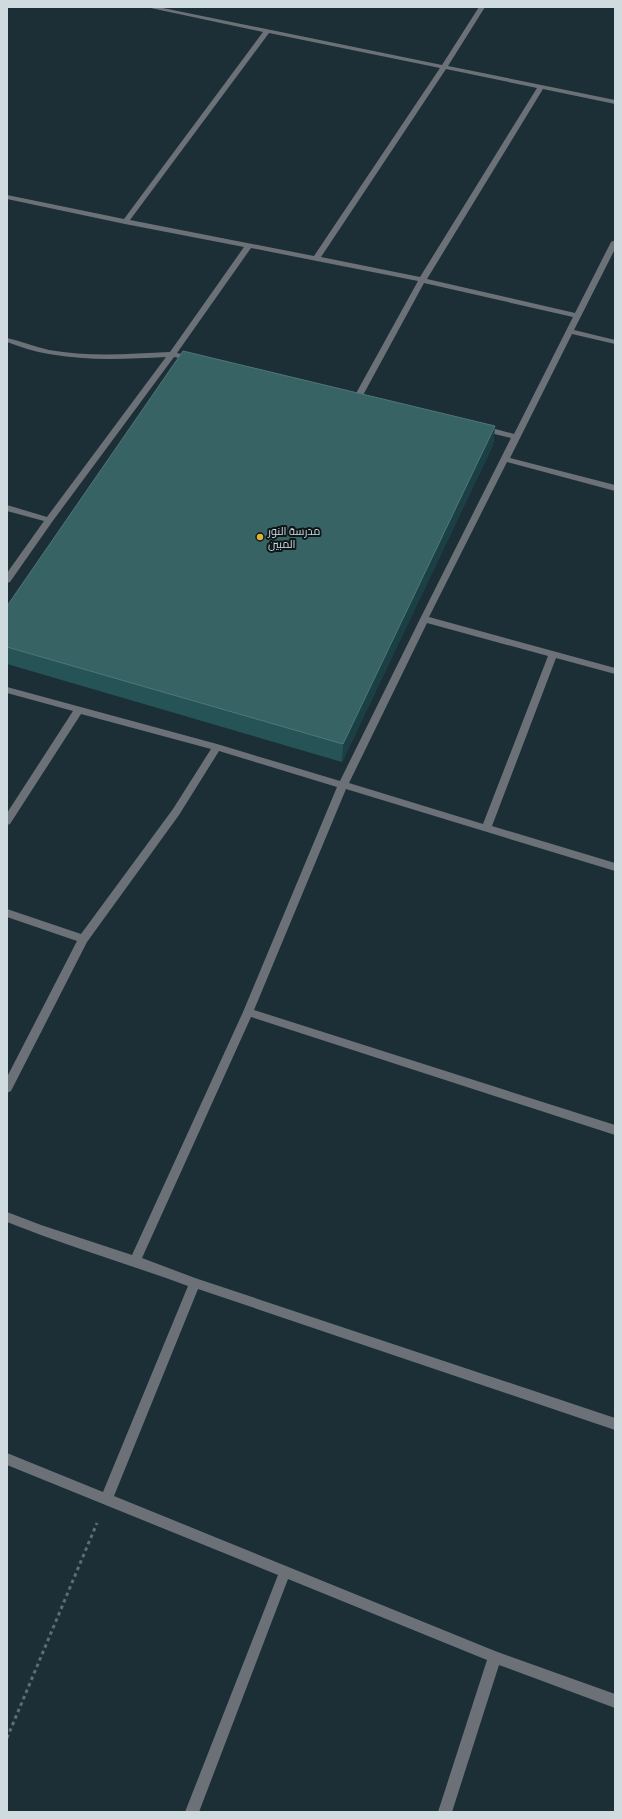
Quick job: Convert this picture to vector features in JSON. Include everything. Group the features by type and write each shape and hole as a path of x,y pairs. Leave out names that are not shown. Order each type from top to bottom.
{"street":[{"path":"149,7 615,102"},
{"path":"316,259 444,67 482,7"},
{"path":"125,222 267,32"},
{"path":"358,397 422,280 541,87"},
{"path":"7,196 125,222 195,234 422,280 578,316"},
{"path":"135,1261 248,1012 342,785 424,619 615,242"},
{"path":"7,580 49,520 172,354 249,245"},
{"path":"570,331 615,342"},
{"path":"7,340 47,351 81,356 172,354 203,362"},
{"path":"471,426 516,437"},
{"path":"506,459 615,488"},
{"path":"7,508 49,520"},
{"path":"424,619 615,671"},
{"path":"486,828 553,655"},
{"path":"7,690 217,747 615,867"},
{"path":"7,821 79,710"},
{"path":"7,1088 83,938 176,812 217,747"},
{"path":"7,913 83,938"},
{"path":"248,1012 615,1130"},
{"path":"7,1217 40,1230 135,1261 194,1283 615,1424"},
{"path":"106,1500 194,1283"},
{"path":"7,1459 494,1657 615,1702"},
{"path":"192,1812 285,1572"},
{"path":"445,1812 494,1657"}],"path":[{"path":"7,1738 106,1500"}],"building":[{"name":"مدرسة النور المبين","path":"183,351 495,426 343,744 7,647 7,606"}],"place":[{"name":"مدرسة النور المبين","path":"260,537"}]}
